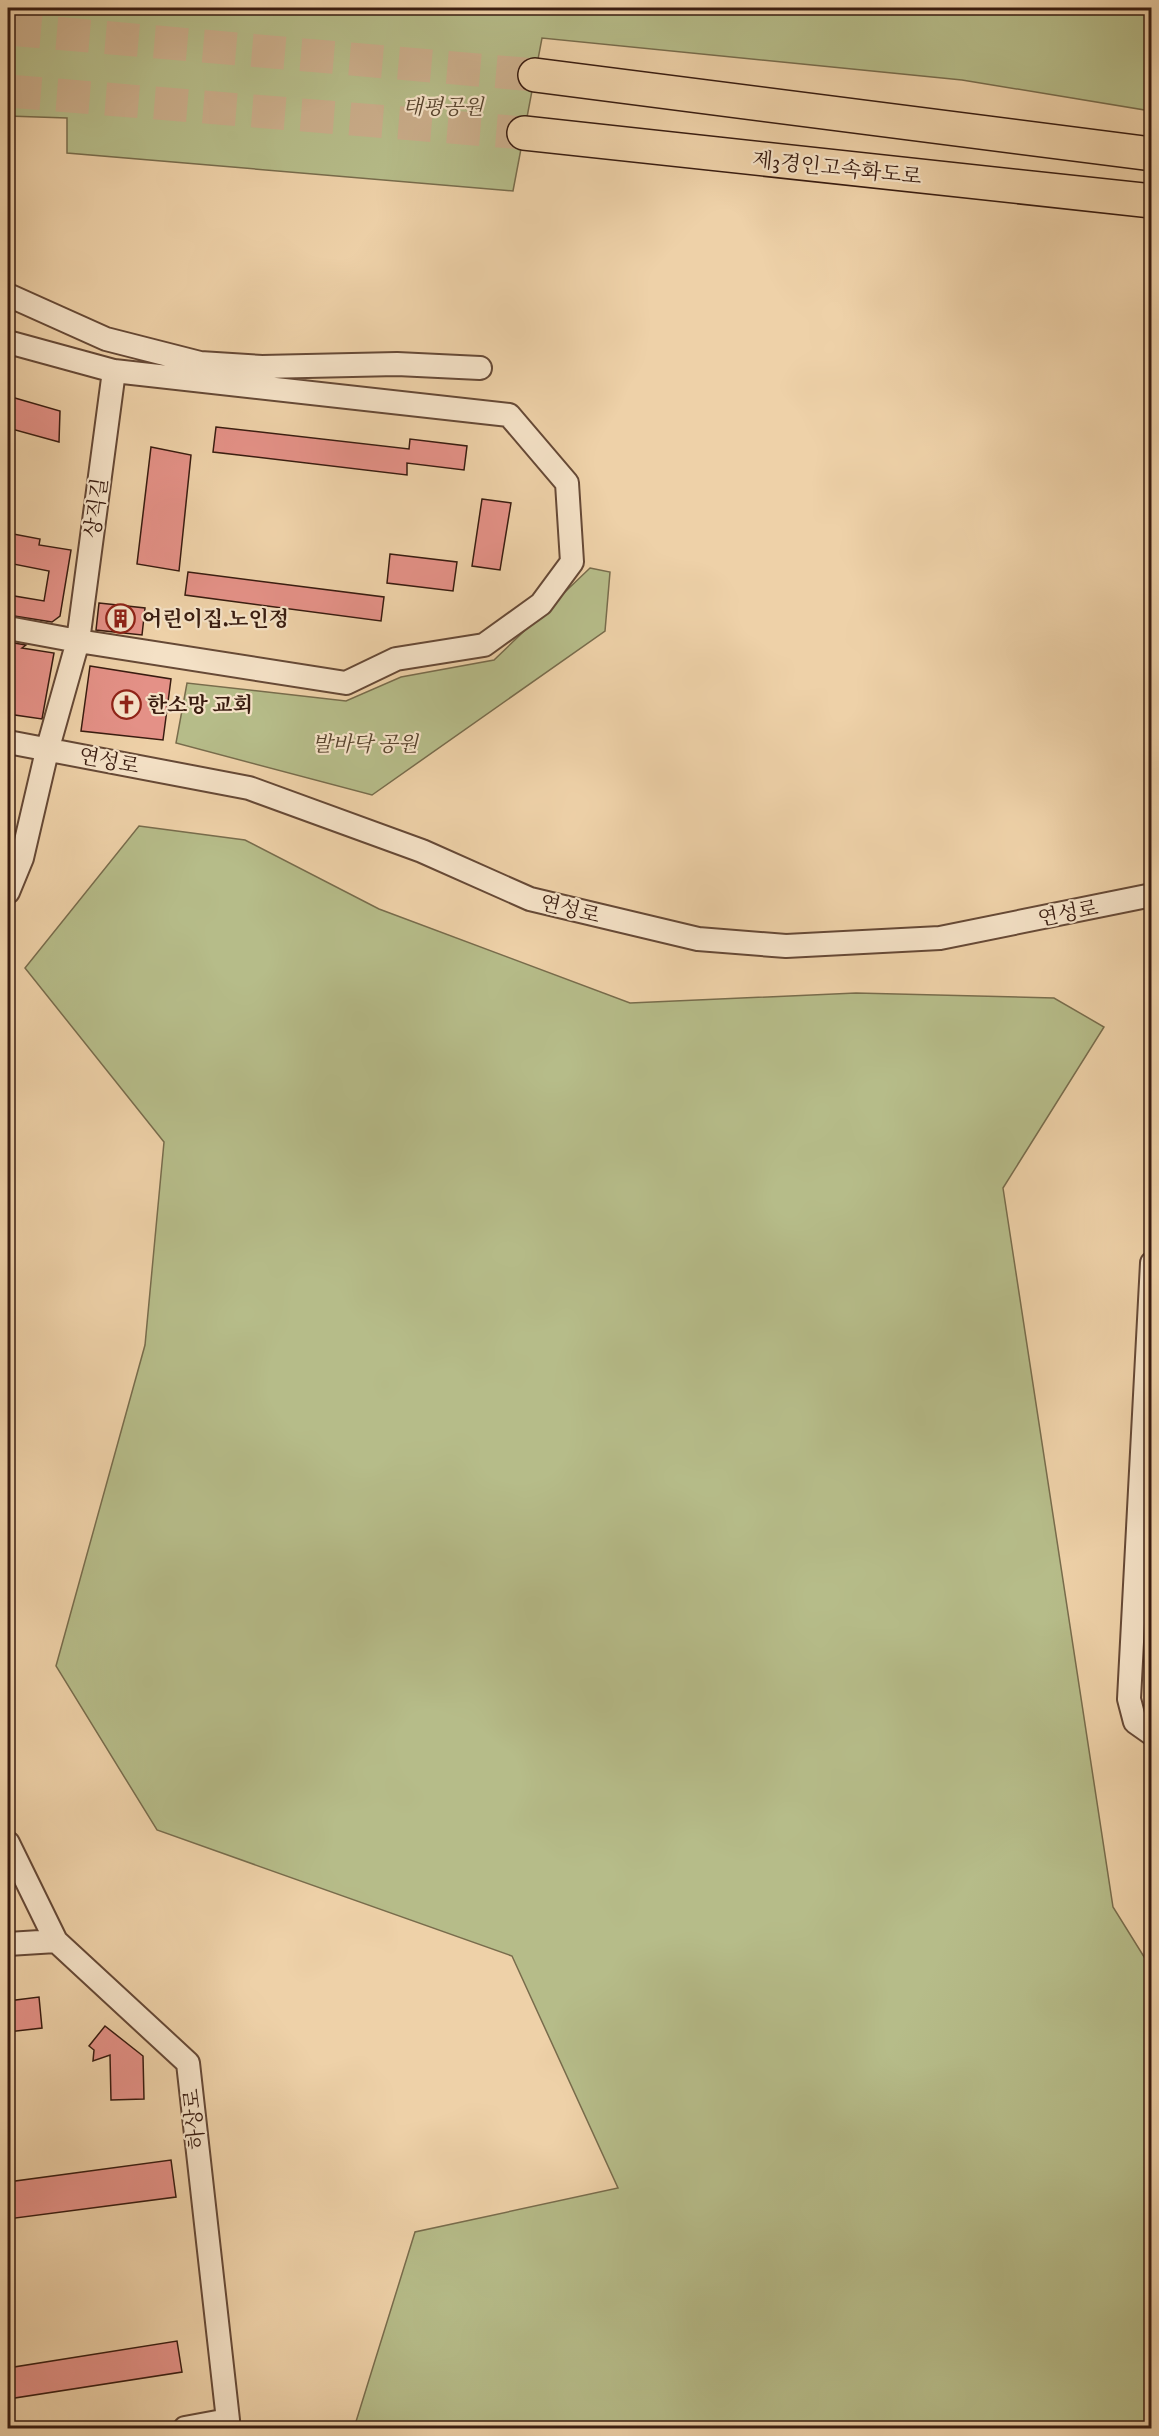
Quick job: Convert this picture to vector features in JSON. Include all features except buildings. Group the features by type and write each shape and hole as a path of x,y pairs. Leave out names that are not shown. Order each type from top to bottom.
{"highway":[{"path":"535,75 1152,154"},
{"name":"제3경인고속화도로","path":"524,133 1152,201"}],"street":[{"path":"8,295 106,339 200,363 262,367 397,364 480,368"},
{"path":"8,342 114,371 509,415 567,483 572,562 541,604 484,645 396,659 346,683 8,628"},
{"name":"상직길","path":"47,751 78,641 114,371"},
{"name":"연성로","path":"8,742 249,788 422,851 530,899 698,939 786,946 940,938 1152,895"},
{"path":"8,892 15,857 47,751"},
{"path":"1143,1728 1129,1699 1148,1391 1152,1263"},
{"name":"하상로","path":"8,1843 56,1941 188,2063 228,2420 185,2428"},
{"path":"8,1944 56,1941"}],"green space":[{"name":"태평공원","path":"8,8 1151,8 1151,111 962,80 542,38 513,191 67,153 67,118 8,116"},
{"name":"발바닥 공원","path":"590,568 610,572 605,631 372,795 176,743 187,683 346,701 401,677 494,660"},
{"path":"139,826 245,840 379,909 630,1003 856,993 1054,998 1104,1027 1003,1188 1113,1907 1151,1968 1151,2428 354,2428 415,2232 618,2188 512,1956 157,1830 56,1666 145,1345 164,1142 25,968"}],"tunnel":[{"path":"8,29 535,75"},
{"path":"8,91 524,133"}],"place":[{"name":"어린이집.노인정","path":"121,619"},
{"name":"한소망 교회","path":"126,705"}]}
